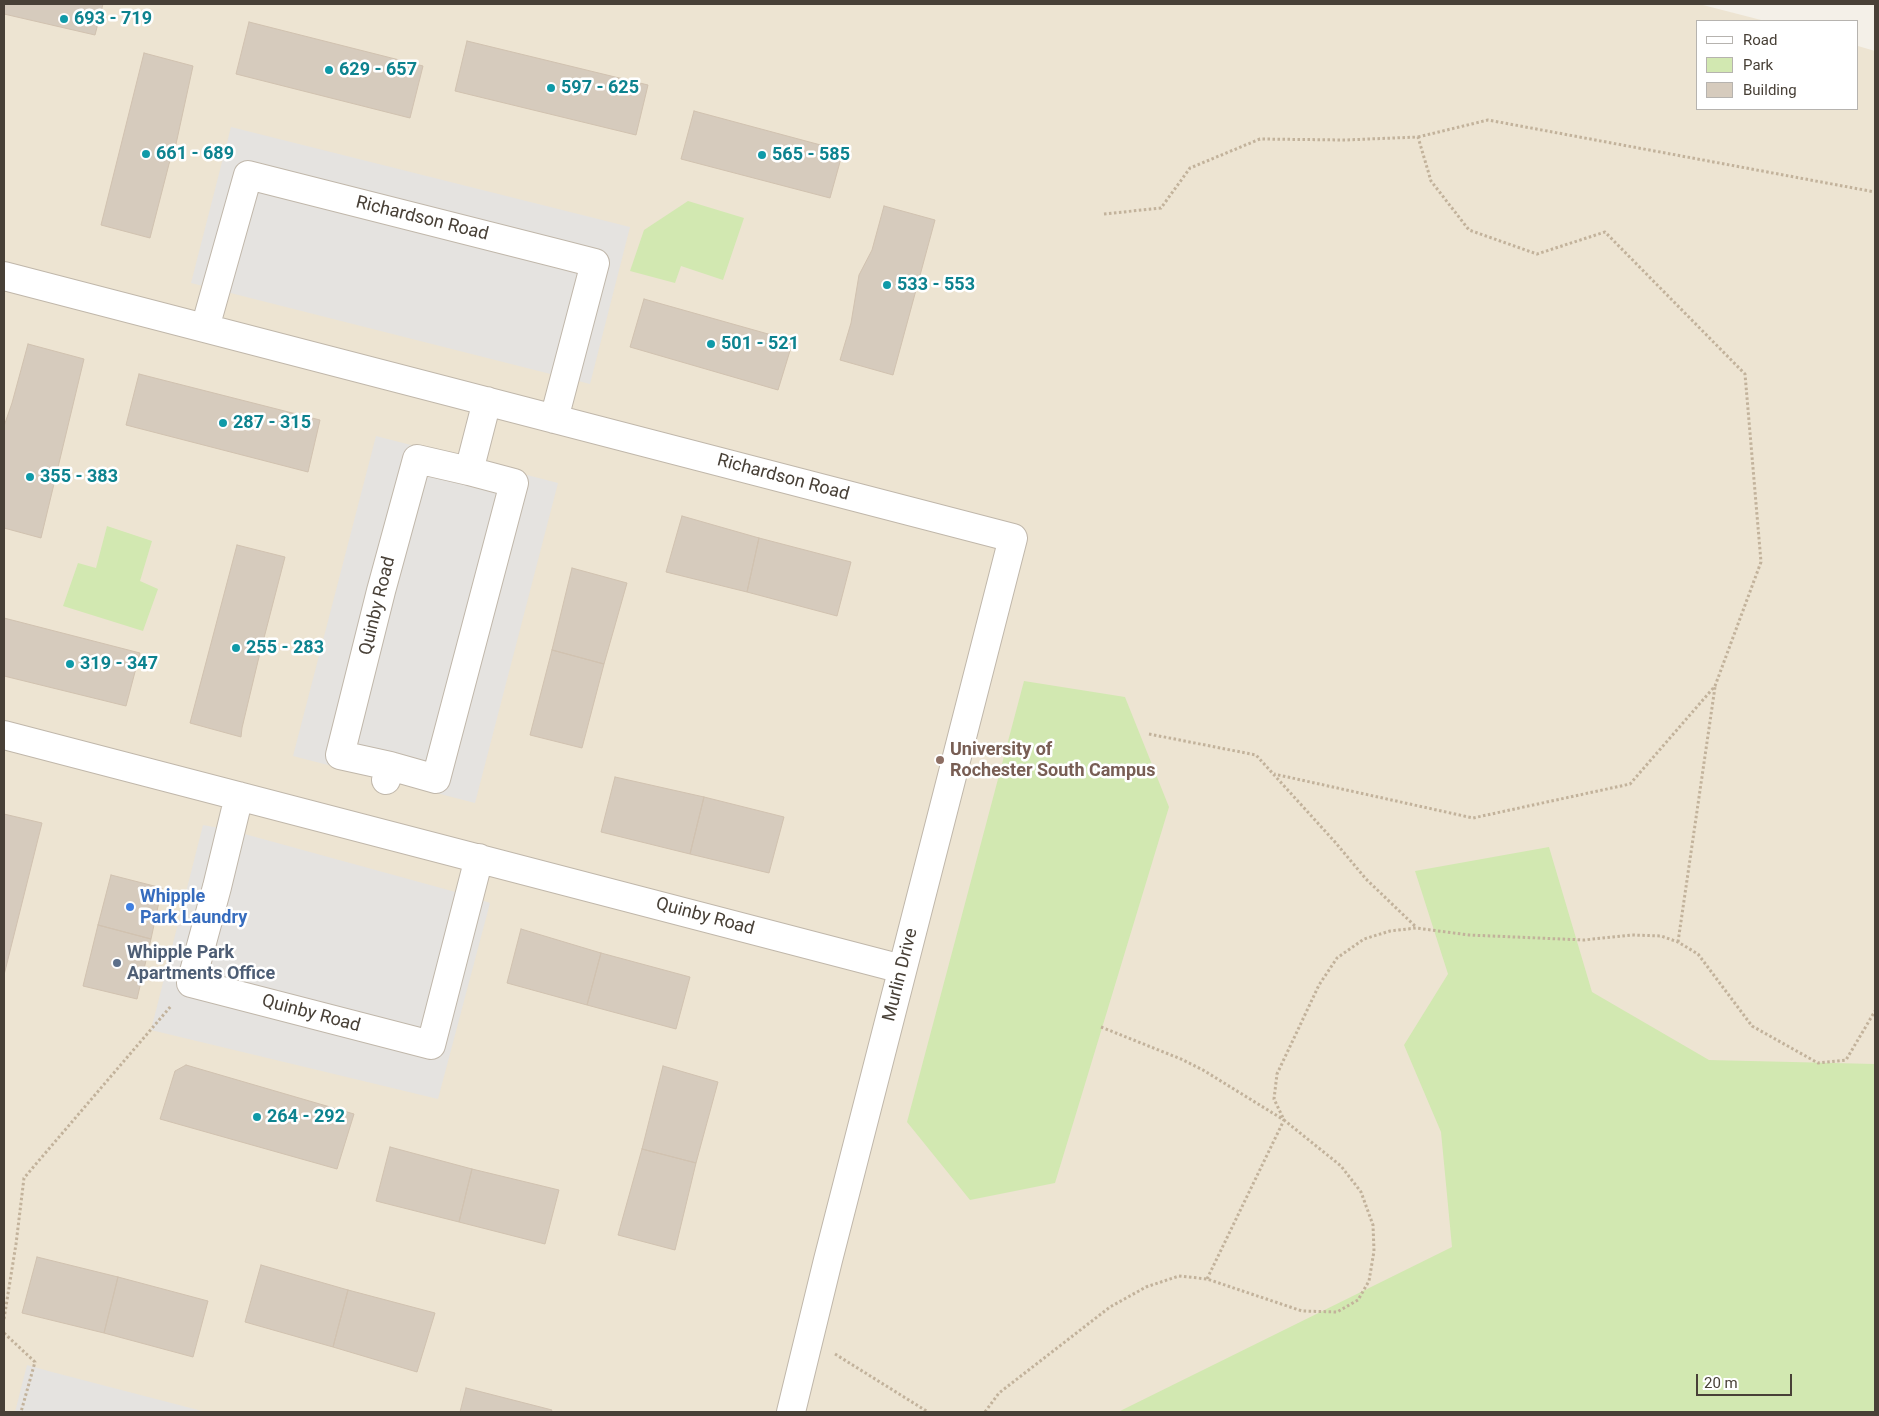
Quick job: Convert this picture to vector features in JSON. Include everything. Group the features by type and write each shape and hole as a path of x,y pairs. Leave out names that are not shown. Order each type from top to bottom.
{"street":[{"name":"Richardson Road","path":"205,328 248,175 595,263 554,418"},
{"name":"Richardson Road","path":"4,276 1013,538"},
{"path":"469,471 487,402"},
{"name":"Quinby Road","path":"417,459 469,471 514,482 436,779 388,773 340,754 381,591 417,459"},
{"name":"Murlin Drive","path":"791,1412 1013,538"},
{"name":"Quinby Road","path":"4,734 902,969"},
{"path":"191,983 239,796"},
{"name":"Quinby Road","path":"191,983 431,1045 479,858"}],"path":[{"path":"1104,214 1161,208 1190,168 1260,139 1345,140 1418,137 1488,120 1875,192"},
{"path":"1418,137 1431,181 1469,230 1536,254 1605,232 1745,374 1761,562 1715,686 1678,942"},
{"path":"1274,774 1474,818 1630,784 1715,686"},
{"path":"1149,734 1256,755 1366,879 1416,928"},
{"path":"1284,1120 1274,1099 1277,1074 1319,985 1337,958 1364,939 1390,931 1416,928 1469,935 1584,940 1632,935 1661,936 1678,942 1698,954 1752,1026 1818,1063 1846,1060 1875,1011"},
{"path":"4,1319 24,1178 191,983"},
{"path":"985,1412 999,1393 1110,1307 1146,1287 1179,1276 1207,1279 1302,1311 1337,1312 1358,1300 1369,1281 1374,1251 1373,1225 1361,1192 1341,1166 1284,1120 1203,1070 1102,1027"},
{"path":"1207,1279 1284,1120"},
{"path":"4,1333 35,1362 21,1412"},
{"path":"809,1337 928,1412"}],"shaded area":[{"name":"University of Rochester South Campus","path":"4,4 1699,4 1761,20 1696,20 1696,110 1859,110 1859,46 1875,51 1875,1412 4,1412"},
{"path":"231,127 630,227 590,384 191,283"},
{"path":"376,436 558,483 475,803 293,756"},
{"path":"203,825 230,830 490,903 438,1099 151,1030"},
{"path":"27,1365 52,1372 206,1412 15,1412"}],"green space":[{"path":"688,201 744,218 723,280 681,266 675,283 630,271 644,230"},
{"path":"107,526 152,541 140,581 158,589 143,631 63,606 78,563 96,568"},
{"path":"1024,681 1125,697 1169,807 1055,1183 970,1200 907,1122"},
{"path":"1549,847 1592,992 1709,1060 1875,1064 1875,1412 1118,1412 1452,1247 1441,1132 1404,1045 1448,974 1415,871"}],"building":[{"name":"693 - 719","path":"4,4 103,4 95,35 4,14"},
{"name":"629 - 657","path":"249,22 423,66 410,118 236,74"},
{"name":"597 - 625","path":"467,41 648,85 636,135 455,91"},
{"name":"661 - 689","path":"144,53 193,66 176,144 150,238 101,225"},
{"name":"565 - 585","path":"694,111 843,151 830,198 681,159"},
{"name":"533 - 553","path":"884,206 935,220 893,375 840,360 851,323 859,275 872,250"},
{"name":"501 - 521","path":"644,299 793,341 778,390 630,347"},
{"name":"355 - 383","path":"28,344 84,359 41,538 4,528 4,426"},
{"name":"287 - 315","path":"139,374 320,420 308,472 126,425"},
{"path":"682,516 759,538 747,592 666,572"},
{"path":"759,538 851,562 837,616 747,592"},
{"name":"255 - 283","path":"237,545 285,557 258,661 241,737 190,723"},
{"path":"572,568 627,583 604,664 552,650"},
{"name":"319 - 347","path":"4,618 140,653 126,706 4,676"},
{"path":"552,650 604,664 582,748 530,735"},
{"path":"615,777 704,797 690,854 601,832"},
{"path":"704,797 784,817 769,873 690,854"},
{"path":"4,814 42,823 4,975"},
{"name":"Whipple Park Laundry","path":"111,875 162,888 151,939 98,925"},
{"name":"Whipple Park Apartments Office","path":"98,925 151,939 137,999 83,986"},
{"path":"521,929 601,953 587,1005 507,983"},
{"path":"601,953 690,977 676,1029 587,1005"},
{"name":"264 - 292","path":"186,1065 354,1114 337,1169 160,1119 175,1071"},
{"path":"663,1066 718,1082 696,1163 642,1149"},
{"path":"390,1147 472,1169 459,1222 376,1201"},
{"path":"642,1149 696,1163 675,1250 618,1235"},
{"path":"472,1169 559,1190 545,1244 459,1222"},
{"path":"37,1257 118,1277 104,1333 22,1313"},
{"path":"261,1265 348,1290 333,1347 245,1322"},
{"path":"118,1277 208,1301 193,1357 104,1333"},
{"path":"348,1290 435,1313 417,1372 333,1347"},
{"path":"466,1388 552,1410 551,1412 460,1412"}],"place":[{"name":"693 - 719","path":"64,19"},
{"name":"629 - 657","path":"329,70"},
{"name":"597 - 625","path":"551,88"},
{"name":"661 - 689","path":"146,154"},
{"name":"565 - 585","path":"762,155"},
{"name":"533 - 553","path":"887,285"},
{"name":"501 - 521","path":"711,344"},
{"name":"287 - 315","path":"223,423"},
{"name":"355 - 383","path":"30,477"},
{"name":"255 - 283","path":"236,648"},
{"name":"319 - 347","path":"70,664"},
{"name":"University of Rochester South Campus","path":"940,760"},
{"name":"Whipple Park Laundry","path":"130,907"},
{"name":"Whipple Park Apartments Office","path":"117,963"},
{"name":"264 - 292","path":"257,1117"}]}
